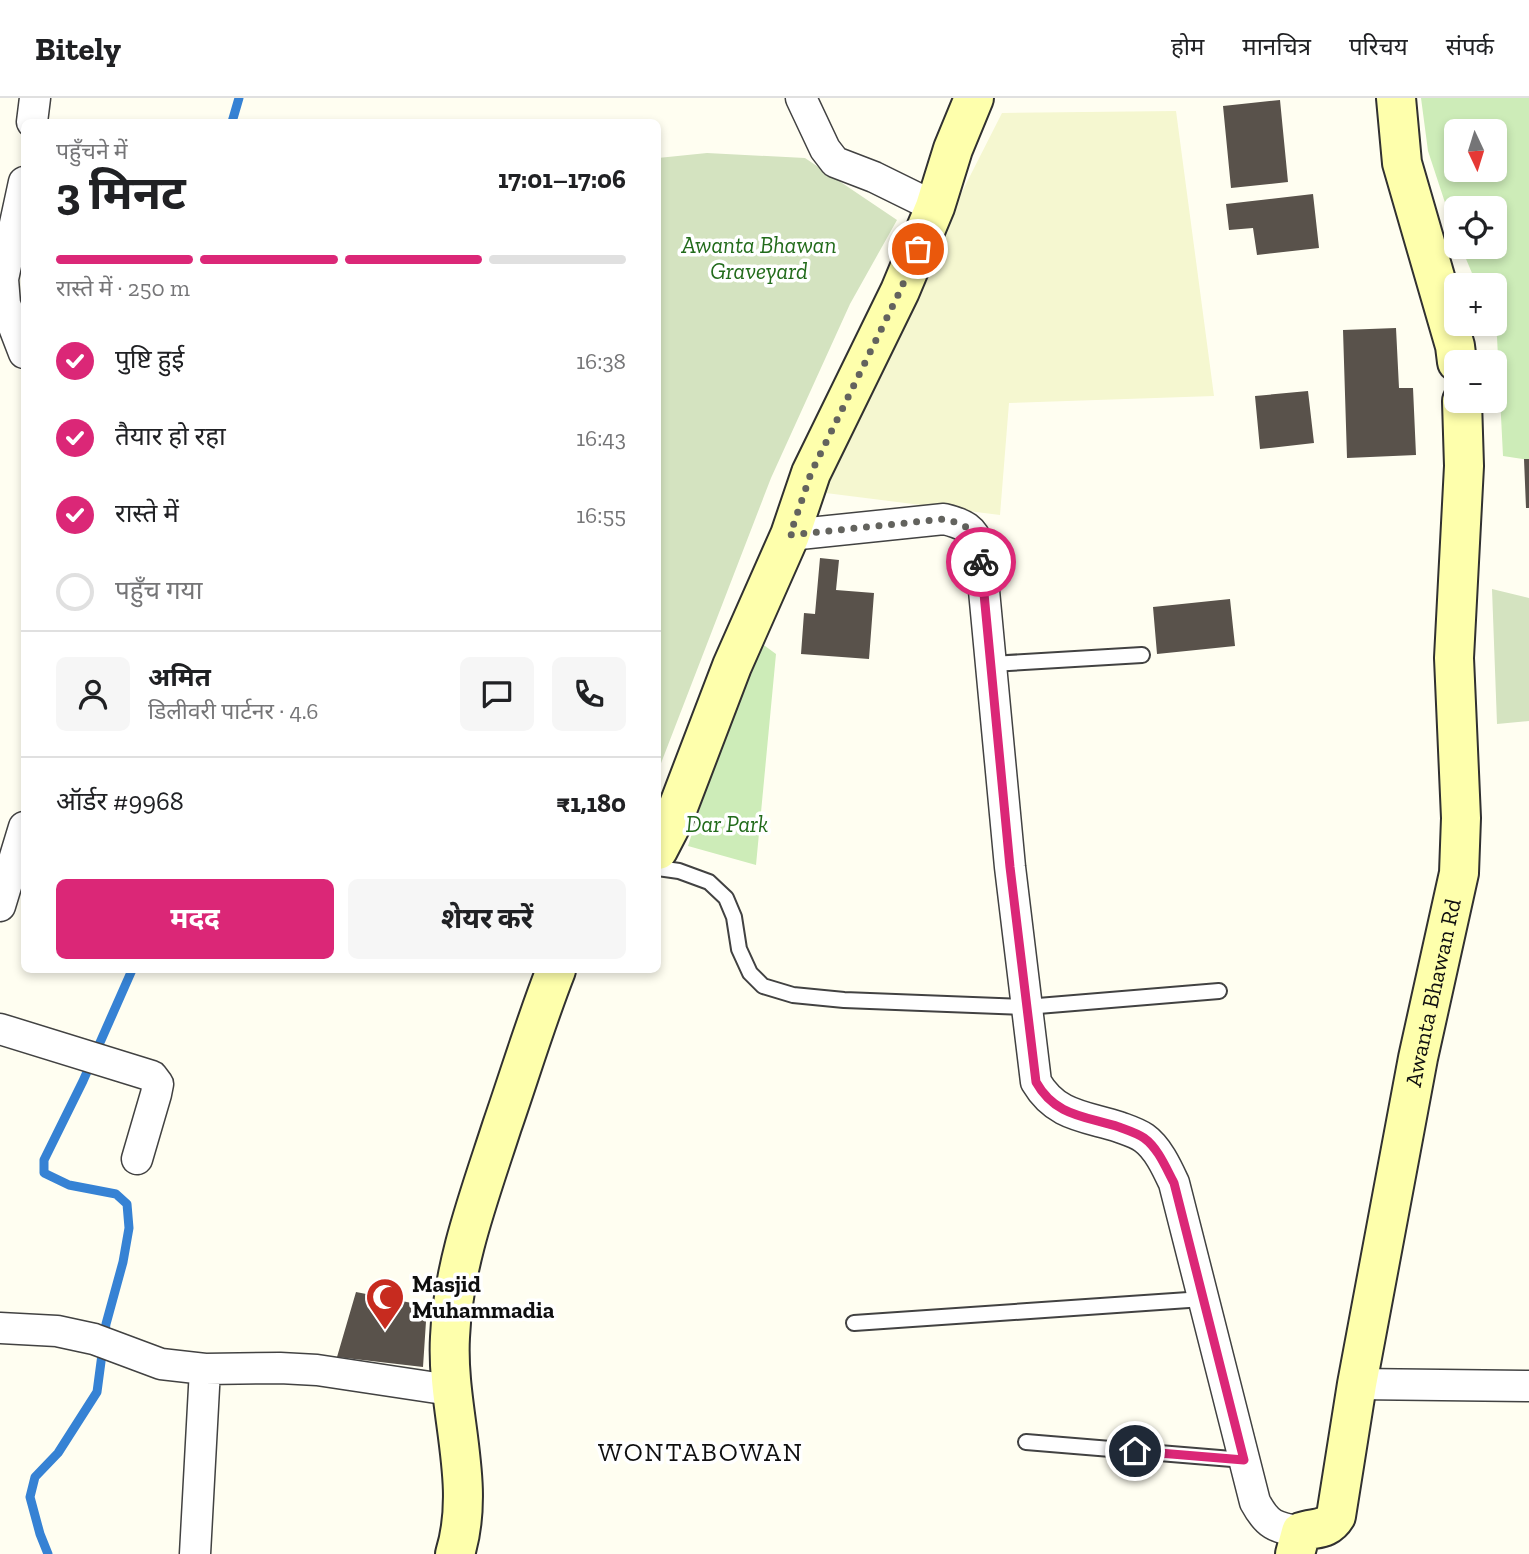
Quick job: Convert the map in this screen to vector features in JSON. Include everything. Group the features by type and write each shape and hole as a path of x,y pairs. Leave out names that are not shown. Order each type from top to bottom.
{"street":[{"path":"32,119 35,98"},
{"path":"801,98 825,149 835,162 886,182 935,207"},
{"path":"661,844 672,823 732,666 790,535 811,473 900,291 935,207 953,149 974,98"},
{"path":"1396,98 1402,163 1456,350"},
{"path":"21,196 3,279 5,304 21,345"},
{"name":"Awanta Bhawan Rd","path":"1298,1543 1332,1524 1336,1517 1357,1384 1418,1059 1459,873 1461,806 1454,658 1464,466 1462,413"},
{"path":"790,535 944,519 965,524 975,534 979,548 1036,1082 1045,1098 1059,1108 1145,1138 1163,1161 1174,1183 1255,1502 1264,1519 1298,1543"},
{"path":"0,906 21,840"},
{"path":"455,1554 461,1536 463,1472 450,1390 450,1336 460,1263 484,1182 555,973"},
{"path":"0,1029 152,1076 158,1084 137,1159"},
{"path":"0,1328 57,1331 103,1343 161,1364 205,1369 317,1370 450,1390"},
{"path":"195,1554 205,1369"},
{"path":"1357,1384 1529,1386"}],"lane":[{"path":"991,664 1142,655"},
{"path":"661,868 679,871 709,882 726,898 734,917 740,949 750,973 763,986 793,995 844,1000 1026,1007 1219,991"},
{"path":"854,1323 1203,1299"},
{"path":"1026,1442 1244,1460"}],"green space":[{"path":"1421,98 1529,98 1529,460 1503,456 1501,413 1507,413 1507,350 1498,350 1497,336 1507,336 1507,273 1472,273 1466,259 1507,259 1507,196 1444,196 1444,200 1428,151"},
{"path":"1176,111 1214,396 1009,403 1000,515 810,491 1002,113"},
{"name":"Awanta Bhawan Graveyard","path":"707,153 805,158 897,220 850,304 771,478 661,763 661,158"},
{"path":"1492,589 1529,598 1529,721 1497,724"},
{"name":"Dar Park","path":"754,638 776,654 756,865 688,846"}],"building":[{"path":"1280,100 1288,182 1231,188 1223,106"},
{"path":"1313,194 1319,248 1257,255 1253,228 1229,230 1226,204"},
{"path":"1396,328 1399,388 1413,388 1416,455 1347,458 1343,330"},
{"path":"1308,391 1314,443 1260,449 1255,396"},
{"path":"1524,459 1529,459 1529,508 1526,508"},
{"path":"820,558 839,560 836,590 874,593 869,659 801,654 804,613 815,614"},
{"path":"1230,599 1235,646 1157,654 1153,607"},
{"name":"Masjid Muhammadia","path":"356,1292 427,1306 423,1367 337,1357"}],"waterway":[{"path":"233,119 239,98"},
{"path":"48,1554 30,1497 35,1477 58,1453 97,1392 106,1324 129,1228 127,1204 116,1194 69,1185 44,1173 44,1160 83,1081 131,973"}],"way so far":[{"path":"918,249 811,473 790,535 944,519 965,524 975,534 981,562"}],"place":[{"name":"Masjid Muhammadia","path":"385,1331"}],"district":[{"name":"WONTABOWAN","path":"701,1452"}],"route":[{"path":"981,562 1010,867 1036,1082 1045,1098 1059,1108 1145,1138 1163,1161 1174,1183 1244,1460 1135,1451"}]}
